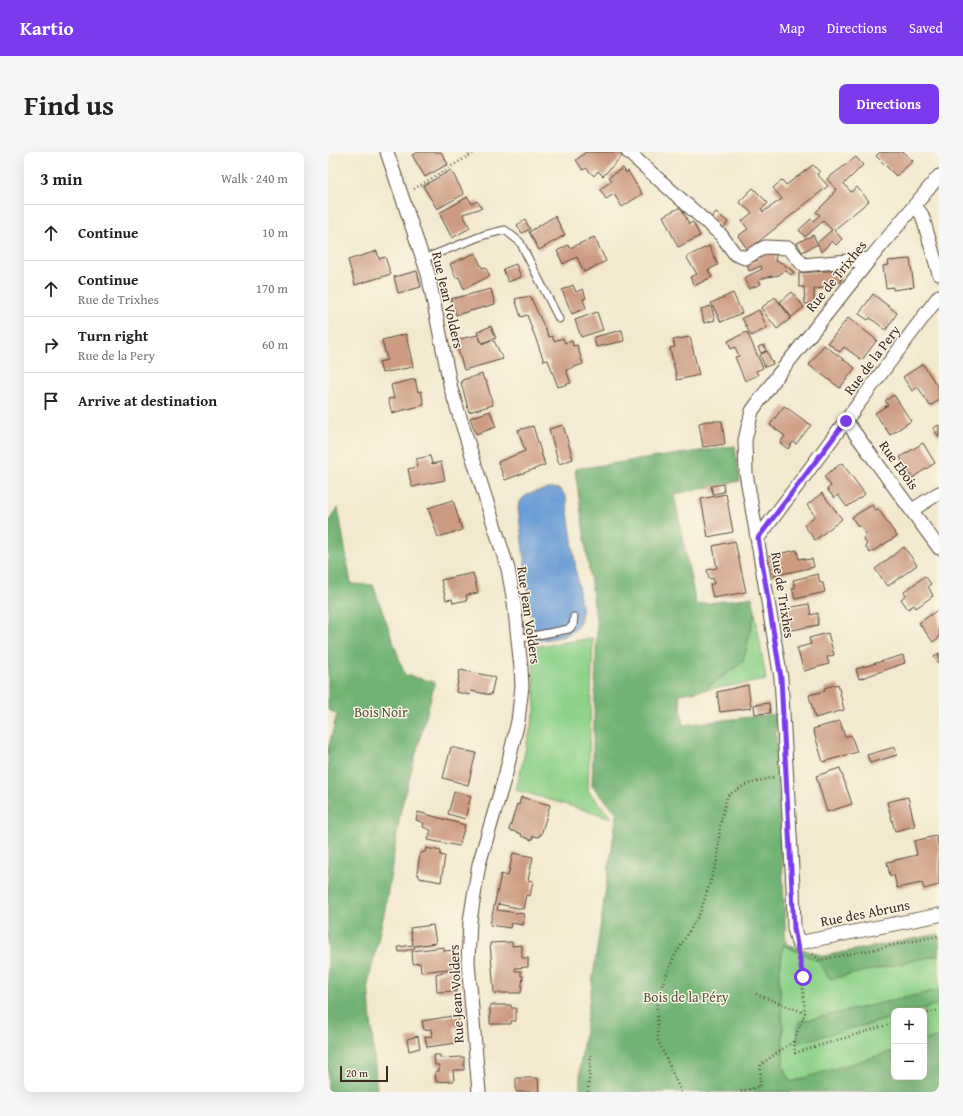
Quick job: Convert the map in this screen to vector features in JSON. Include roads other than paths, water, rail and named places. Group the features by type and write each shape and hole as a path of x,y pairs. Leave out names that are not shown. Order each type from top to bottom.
{"street":[{"name":"Rue Jean Volders","path":"387,152 423,259 451,389 508,569 514,602 522,686 518,721 506,773 479,864 470,920 468,962 479,1092"},
{"path":"628,152 721,235 735,254 745,258 765,247 789,248 803,265 870,259"},
{"name":"Rue de Trixhes","path":"798,942 794,928 781,678 746,473 745,440 752,411 778,375 870,259 939,176"},
{"path":"915,206 922,215 939,274"},
{"name":"Rue de la Pery","path":"758,538 939,296"},
{"name":"Rue Ebois","path":"846,421 939,548"},
{"path":"912,510 939,493"},
{"name":"Rue des Abruns","path":"798,942 939,915"}],"lane":[{"path":"423,259 484,235 505,230 520,242 559,319"},
{"path":"517,639 569,629 572,625 574,617"}],"water":[{"path":"551,488 560,489 566,497 582,613 580,622 571,633 558,638 534,641 518,507 523,498 527,495"}],"park label":[{"name":"Bois Noir","path":"381,712"},
{"name":"Bois de la Péry","path":"686,997"}]}
